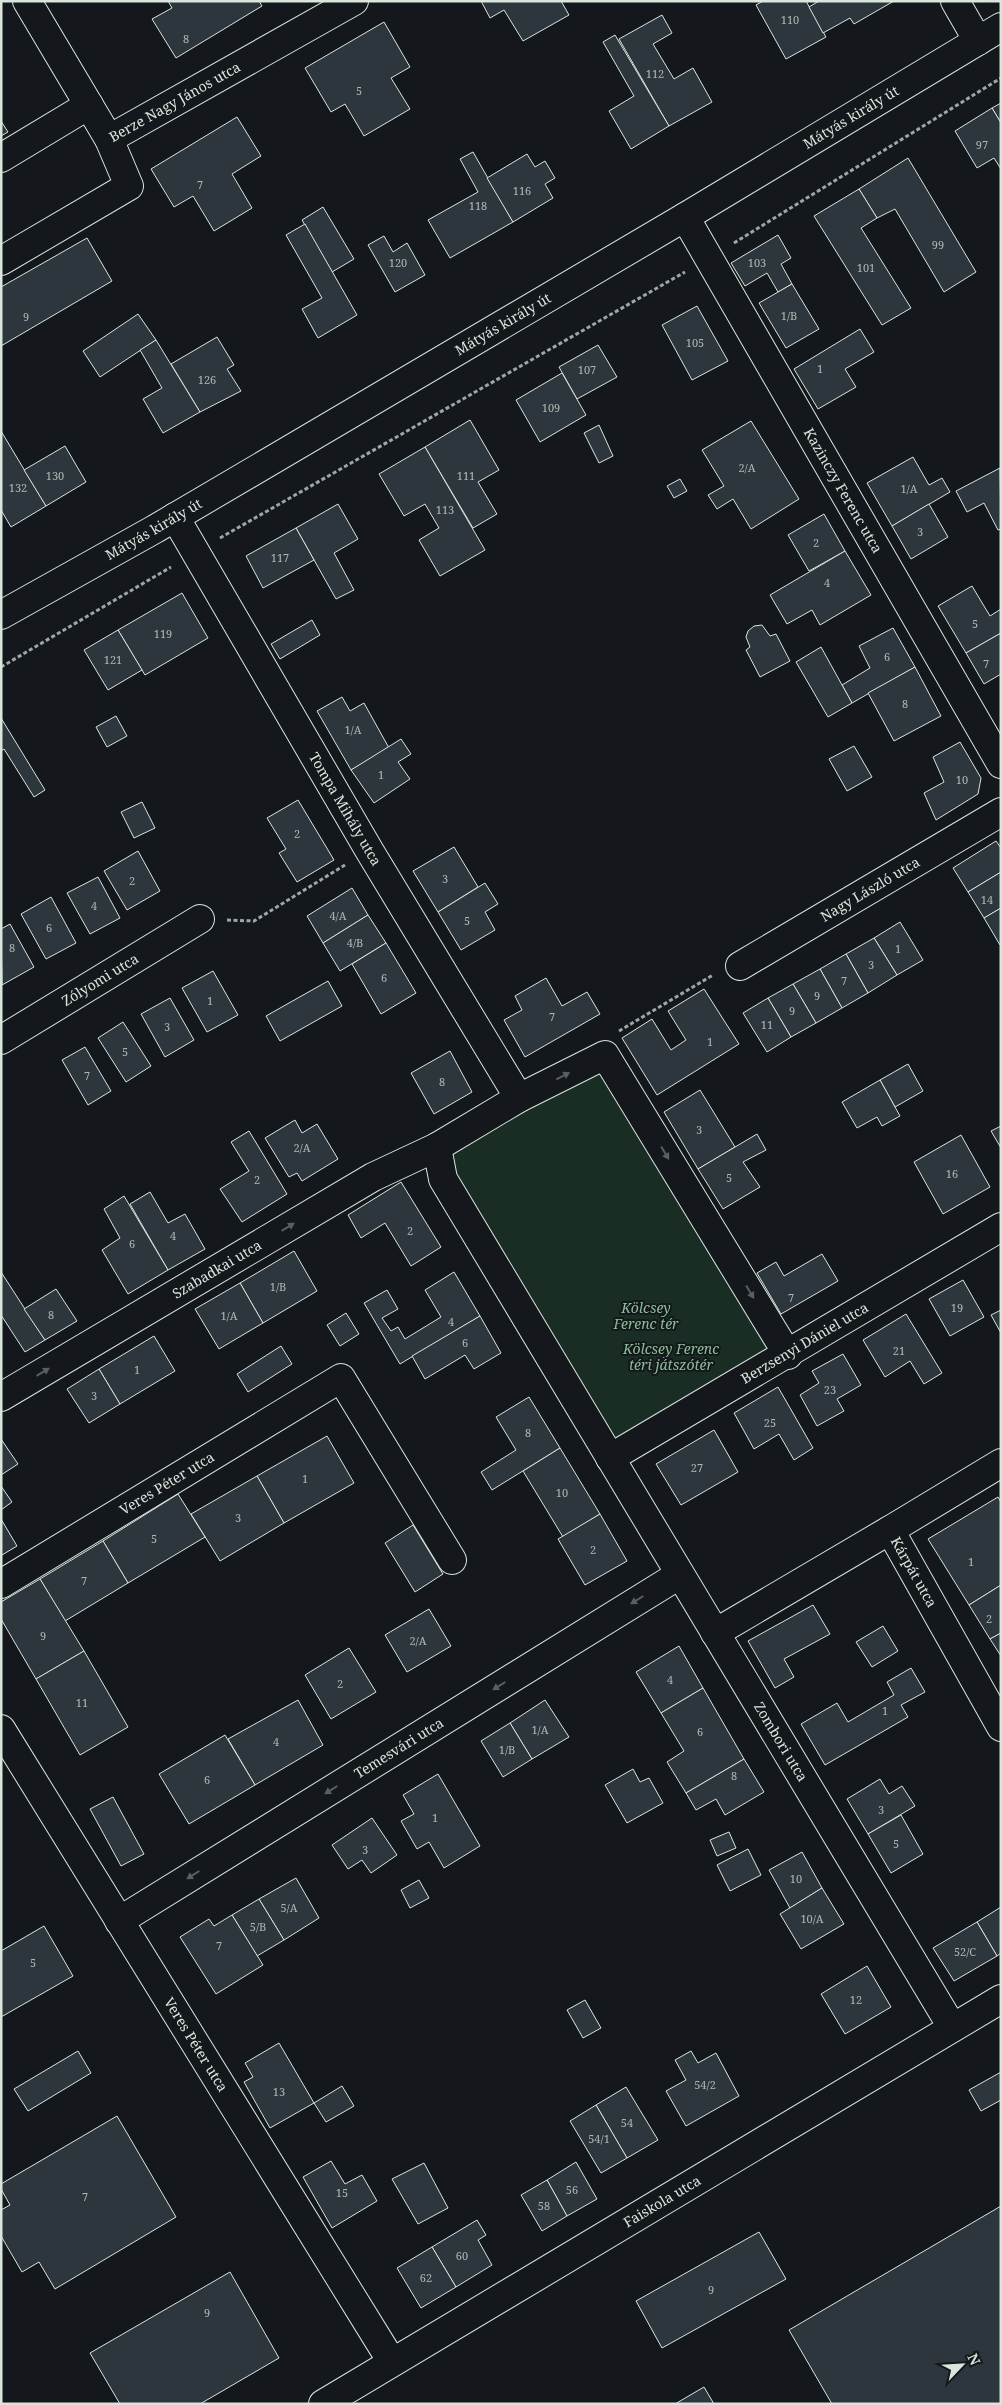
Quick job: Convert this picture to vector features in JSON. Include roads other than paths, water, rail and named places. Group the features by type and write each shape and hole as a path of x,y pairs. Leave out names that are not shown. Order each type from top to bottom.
{"street":[{"name":"Berze Nagy János utca","path":"27,1 109,139 354,1"},
{"path":"955,1 989,34"},
{"name":"Mátyás király út","path":"1,616 175,517 685,217 989,34"},
{"path":"1,158 89,105"},
{"path":"1,261 129,186 109,139"},
{"name":"Kazinczy Ferenc utca","path":"685,217 1001,764"},
{"name":"Tompa Mihály utca","path":"175,517 369,850 519,1098"},
{"name":"Nagy László utca","path":"740,966 1001,812"},
{"name":"Zólyomi utca","path":"1,1040 200,919"},
{"path":"610,1458 443,1179 437,1147 519,1098 605,1055 788,1355"},
{"name":"Szabadkai utca","path":"1,1397 373,1177 437,1147"},
{"name":"Berzsenyi Dániel utca","path":"610,1458 788,1355 1001,1227"},
{"name":"Veres Péter utca","path":"1,1584 342,1378 452,1560"},
{"name":"Zombori utca","path":"610,1458 952,2026"},
{"name":"Kárpát utca","path":"1001,1463 890,1530 1001,1727"},
{"path":"715,1633 890,1530"},
{"name":"Temesvári utca","path":"118,1921 679,1575"},
{"name":"Veres Péter utca","path":"1,1729 392,2362"},
{"name":"Faiskola utca","path":"323,2404 952,2026 1001,1999"}],"park label":[{"name":"Kölcsey Ferenc tér","path":"646,1316"},
{"name":"Kölcsey Ferenc téri játszótér","path":"671,1358"}]}
